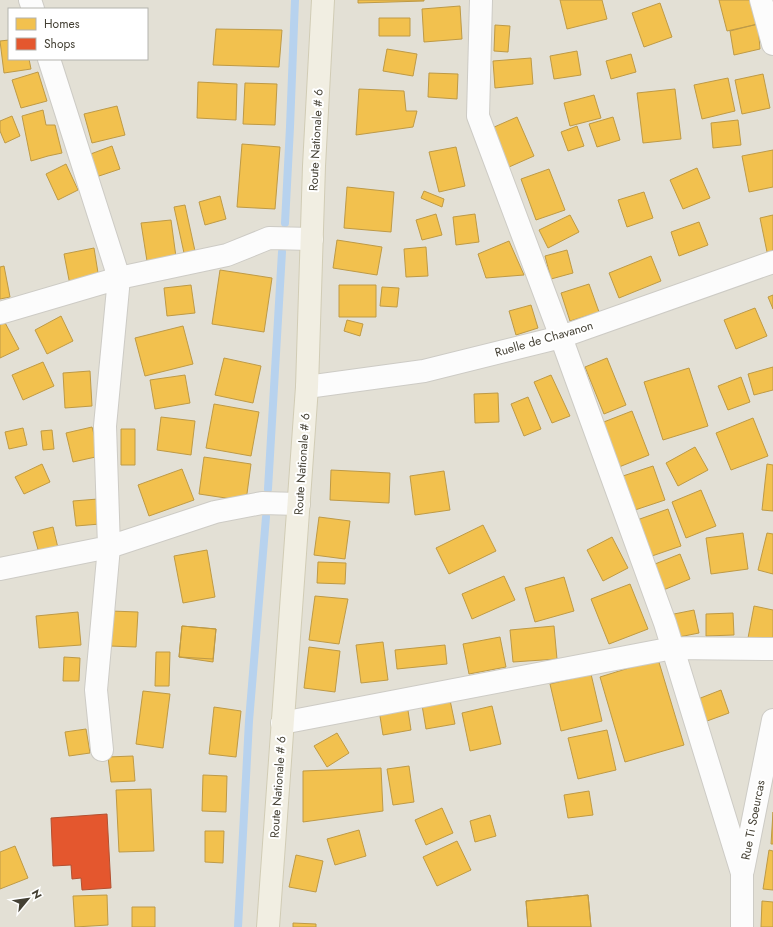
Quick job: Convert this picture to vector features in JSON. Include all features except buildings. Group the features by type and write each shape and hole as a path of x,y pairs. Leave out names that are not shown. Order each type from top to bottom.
{"main road":[{"name":"Route Nationale # 6","path":"268,927 307,387 314,166 323,0"}],"street":[{"path":"481,0 478,116 561,336 666,623 742,873 742,927"},
{"path":"761,0 773,44"},
{"path":"49,60 119,278 105,426 109,547 96,690 102,750"},
{"path":"0,314 119,278 227,255 270,238 312,239"},
{"name":"Ruelle de Chavanon","path":"307,387 424,371 561,336 773,262"},
{"path":"0,569 109,547 215,512 262,503 299,504"},
{"path":"282,723 673,648 773,649"},
{"name":"Rue Ti Soeurcas","path":"742,873 773,720"}],"shaded area":[{"path":"0,0 773,0 773,927 0,927"}],"waterway":[{"path":"285,223 295,0"},
{"path":"268,489 282,252"},
{"path":"238,927 249,721 266,517"}]}
